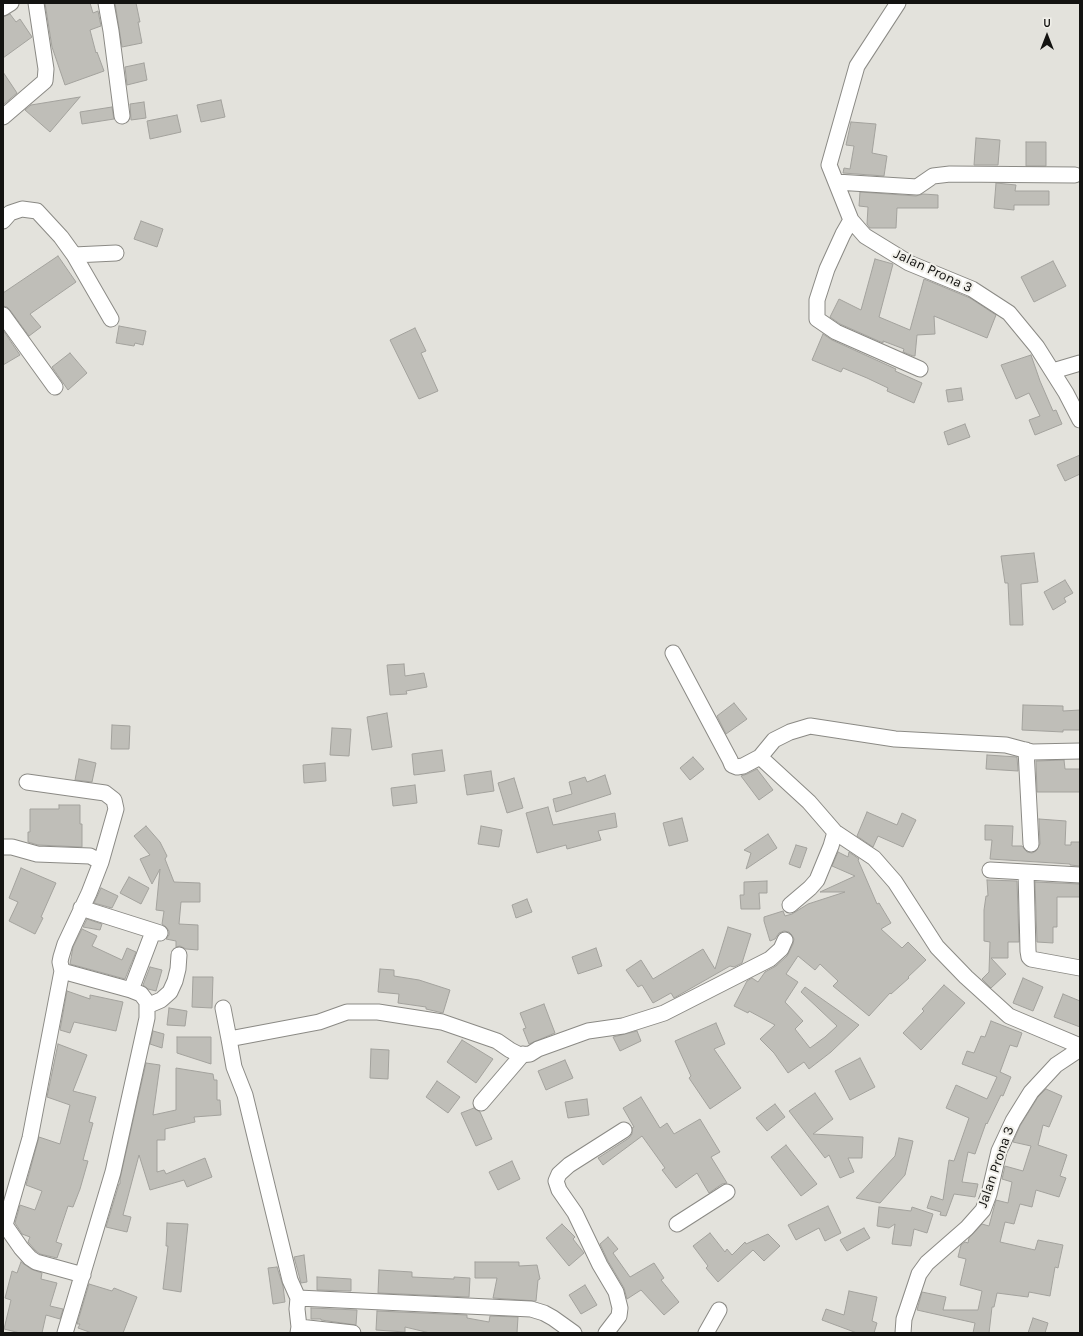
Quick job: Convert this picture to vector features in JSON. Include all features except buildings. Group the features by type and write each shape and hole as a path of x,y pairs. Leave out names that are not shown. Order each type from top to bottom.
{"street":[{"path":"3,8 11,3"},
{"path":"3,117 45,81 46,69 36,3"},
{"path":"106,3 122,116"},
{"name":"Jalan Prona 3","path":"898,3 857,66 829,165 851,220 865,236 909,263 972,289 1009,313 1037,347 1053,371 1080,420"},
{"path":"836,182 917,187 933,176 950,174 1075,176"},
{"path":"3,221 10,213 22,209 37,211 61,237 74,255 111,319"},
{"path":"851,220 827,269 817,300 817,319 836,332 920,369"},
{"path":"74,255 116,253"},
{"path":"5,325 55,387"},
{"path":"1053,371 1080,364"},
{"path":"673,653 732,765 737,767 743,766 760,757 774,740 790,732 810,726 895,739 1006,745 1032,752 1080,751"},
{"path":"1026,750 1031,844"},
{"path":"760,757 809,802 835,832 874,858 895,882 937,947 966,977 1009,1016 1080,1048"},
{"path":"27,782 105,793 114,800 116,809 101,862 89,893 65,944 60,962 62,971 30,1138 4,1224 30,1258 36,1262 83,1275"},
{"path":"790,905 817,880 835,832"},
{"path":"3,847 12,847 38,854 90,856 101,862"},
{"path":"990,870 1080,875"},
{"path":"1026,872 1029,957 1032,959 1080,968"},
{"path":"81,908 157,932 131,990"},
{"path":"229,1039 319,1022 347,1012 378,1012 442,1022 497,1041 520,1055 530,1054 538,1049 588,1031 623,1026 664,1013 770,959 781,949 785,940"},
{"path":"147,1006 161,1000 170,992 175,982 179,954"},
{"path":"62,971 131,990 141,994 147,1002 146,1018 113,1172 65,1333"},
{"path":"223,1008 234,1067 245,1095 290,1280 298,1298 297,1309 299,1330 353,1333"},
{"name":"Jalan Prona 3","path":"903,1333 904,1319 919,1274 927,1263 967,1228 983,1210 989,1194 999,1151 1013,1121 1032,1092 1056,1065 1080,1048"},
{"path":"481,1103 523,1054"},
{"path":"606,1333 619,1316 620,1308 616,1292 600,1265 575,1213 559,1190 556,1181 559,1174 569,1165 624,1130"},
{"path":"677,1224 727,1192"},
{"path":"298,1298 531,1309 544,1312 574,1333"},
{"path":"706,1333 718,1310"}]}
